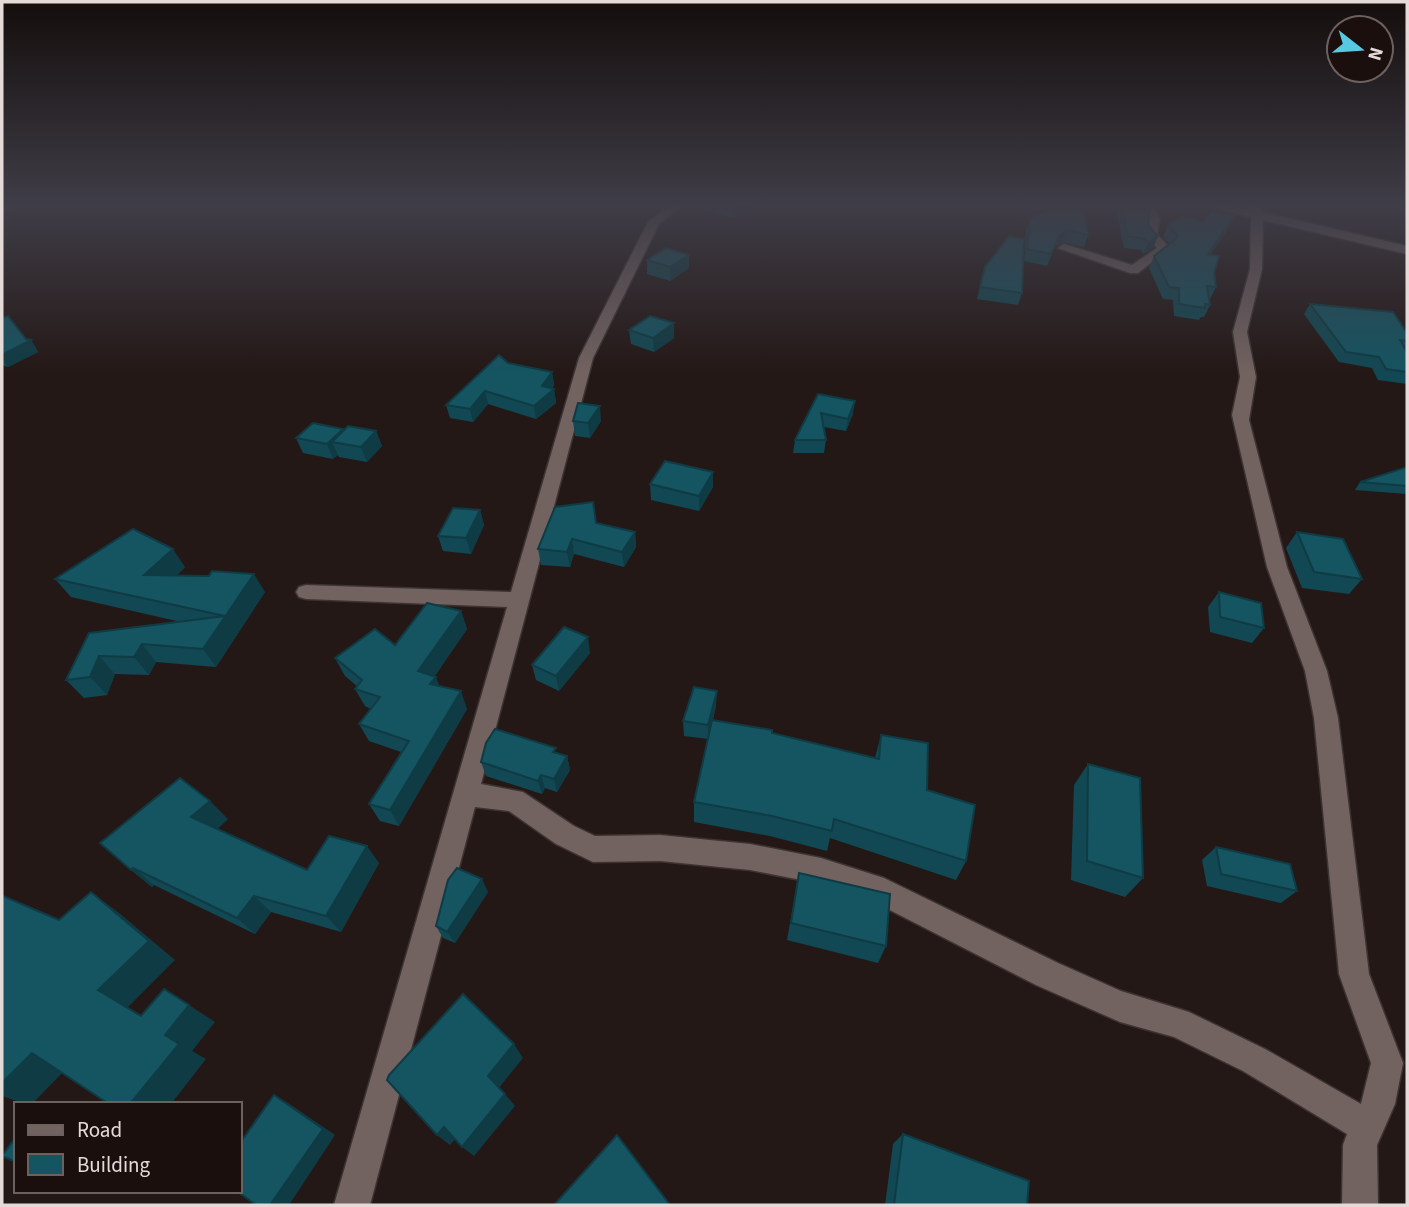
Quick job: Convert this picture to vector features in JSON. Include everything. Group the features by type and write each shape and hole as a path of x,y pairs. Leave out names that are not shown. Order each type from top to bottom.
{"street":[{"path":"352,1205 586,358 635,260"},
{"path":"1103,260 1133,270 1146,260"},
{"path":"1258,260 1254,288 1240,332 1247,354 1246,392 1239,407 1239,418 1245,430 1277,567 1316,671 1326,718 1354,974 1387,1063 1378,1104 1360,1145 1360,1205"},
{"path":"306,592 519,600"},
{"path":"466,794 514,800 565,835 593,849 660,848 750,857 821,871 884,892 1046,974 1120,1006 1178,1023 1254,1060 1368,1127"}],"building":[{"path":"648,260 681,260 670,267"},
{"path":"990,260 1023,260 1022,293 980,287 985,267"},
{"path":"1156,260 1218,260 1214,273 1216,287 1207,286 1210,305 1205,304 1205,308 1179,304 1179,288 1169,287"},
{"path":"1310,304 1393,312 1407,333 1407,341 1400,340 1407,352 1407,372 1386,369 1379,357 1346,352"},
{"path":"8,316 26,339 31,340 2,355 2,318"},
{"path":"650,316 674,323 653,338 629,330"},
{"path":"499,355 508,363 552,372 542,386 554,389 534,406 485,391 470,409 446,405"},
{"path":"818,394 855,401 848,419 821,413 826,440 795,440"},
{"path":"578,403 600,406 588,423 573,421"},
{"path":"313,423 343,429 327,444 296,438"},
{"path":"348,426 376,431 361,447 332,442"},
{"path":"665,461 713,472 699,496 650,484"},
{"path":"1407,467 1407,486 1360,482"},
{"path":"593,502 596,523 635,532 622,552 572,539 567,552 538,549 555,507"},
{"path":"453,508 480,510 466,538 438,536"},
{"path":"133,529 173,549 144,575 209,576 212,571 254,574 203,649 142,644 134,657 99,656 90,677 66,680 89,633 225,616 55,579"},
{"path":"1297,532 1343,539 1362,579 1314,572"},
{"path":"1219,592 1261,603 1264,628 1220,617"},
{"path":"427,603 461,611 418,671 436,677 430,684 461,691 390,810 369,804 409,741 359,724 380,697 355,689 362,680 335,658 375,629 395,645"},
{"path":"564,627 588,637 556,676 532,665"},
{"path":"694,687 717,691 708,725 683,721"},
{"path":"712,720 772,730 772,733 879,759 881,735 928,743 927,790 975,805 966,861 834,819 832,831 772,816 694,802"},
{"path":"495,729 556,748 553,752 567,756 554,779 541,775 538,781 481,762 486,743"},
{"path":"1088,764 1140,778 1143,878 1087,861"},
{"path":"180,778 210,801 191,817 307,870 329,836 367,846 326,916 254,896 237,918 133,868 131,870 100,843"},
{"path":"1216,847 1290,864 1297,891 1221,874"},
{"path":"457,868 482,879 447,932 436,926 448,880"},
{"path":"799,873 890,894 886,946 791,923"},
{"path":"91,892 149,941 98,990 141,1016 164,989 189,1005 165,1035 179,1044 132,1102 106,1102 32,1053 2,1083 2,897 59,920"},
{"path":"463,994 514,1044 488,1076 505,1094 462,1147 444,1127 437,1135 387,1080"},
{"path":"274,1095 323,1129 270,1205 256,1205 240,1193 242,1193 242,1140"},
{"path":"903,1134 1029,1181 1027,1205 894,1205"},
{"path":"617,1135 670,1205 554,1205"},
{"path":"14,1140 14,1161 2,1156"}]}
